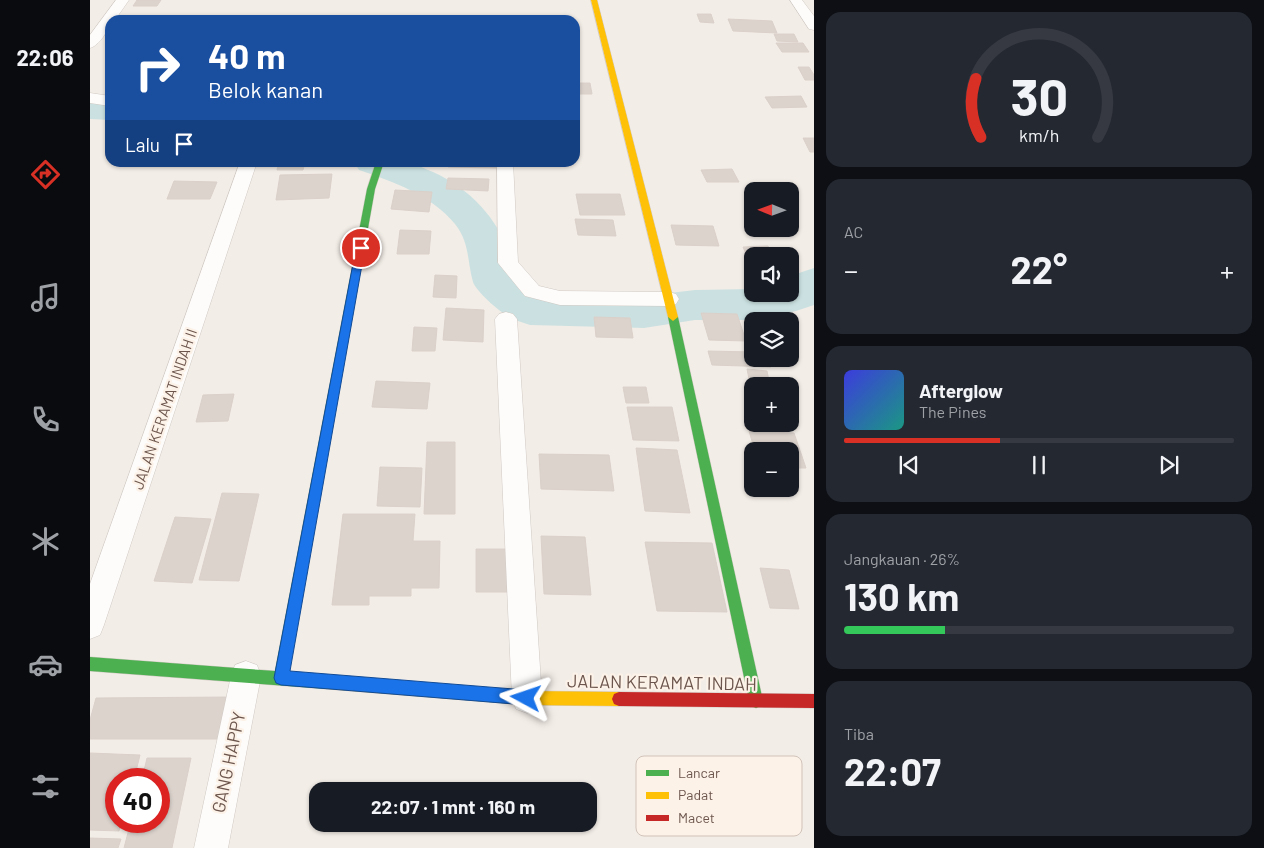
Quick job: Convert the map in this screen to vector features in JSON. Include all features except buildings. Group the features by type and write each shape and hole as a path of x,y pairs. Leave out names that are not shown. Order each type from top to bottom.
{"street":[{"path":"112,15 123,0"},
{"path":"594,0 678,335 756,701"},
{"path":"796,0 814,26"},
{"path":"90,44 105,24"},
{"path":"90,98 105,100"},
{"name":"JALAN KERAMAT INDAH II","path":"90,625 247,167"},
{"path":"281,678 372,189 379,167"},
{"path":"505,167 508,264 532,291 560,298 670,302"},
{"path":"506,319 526,698"},
{"name":"JALAN KERAMAT INDAH","path":"90,664 526,698 814,701"},
{"name":"GANG HAPPY","path":"211,848 246,676"}],"waterway":[{"path":"90,109 105,110"},
{"path":"386,167 425,183 456,203 480,231 488,249 495,283 530,309 644,312 695,305 749,305 796,296 814,283"}],"traffic: fast":[{"path":"281,678 371,189 378,167"},
{"path":"673,317 756,701"},
{"path":"90,664 327,682"}],"traffic: slow":[{"path":"594,0 673,317"},
{"path":"327,682 527,698 619,699"}],"traffic: jam":[{"path":"619,699 814,701"}],"route":[{"path":"361,248 281,678 526,698"}]}
